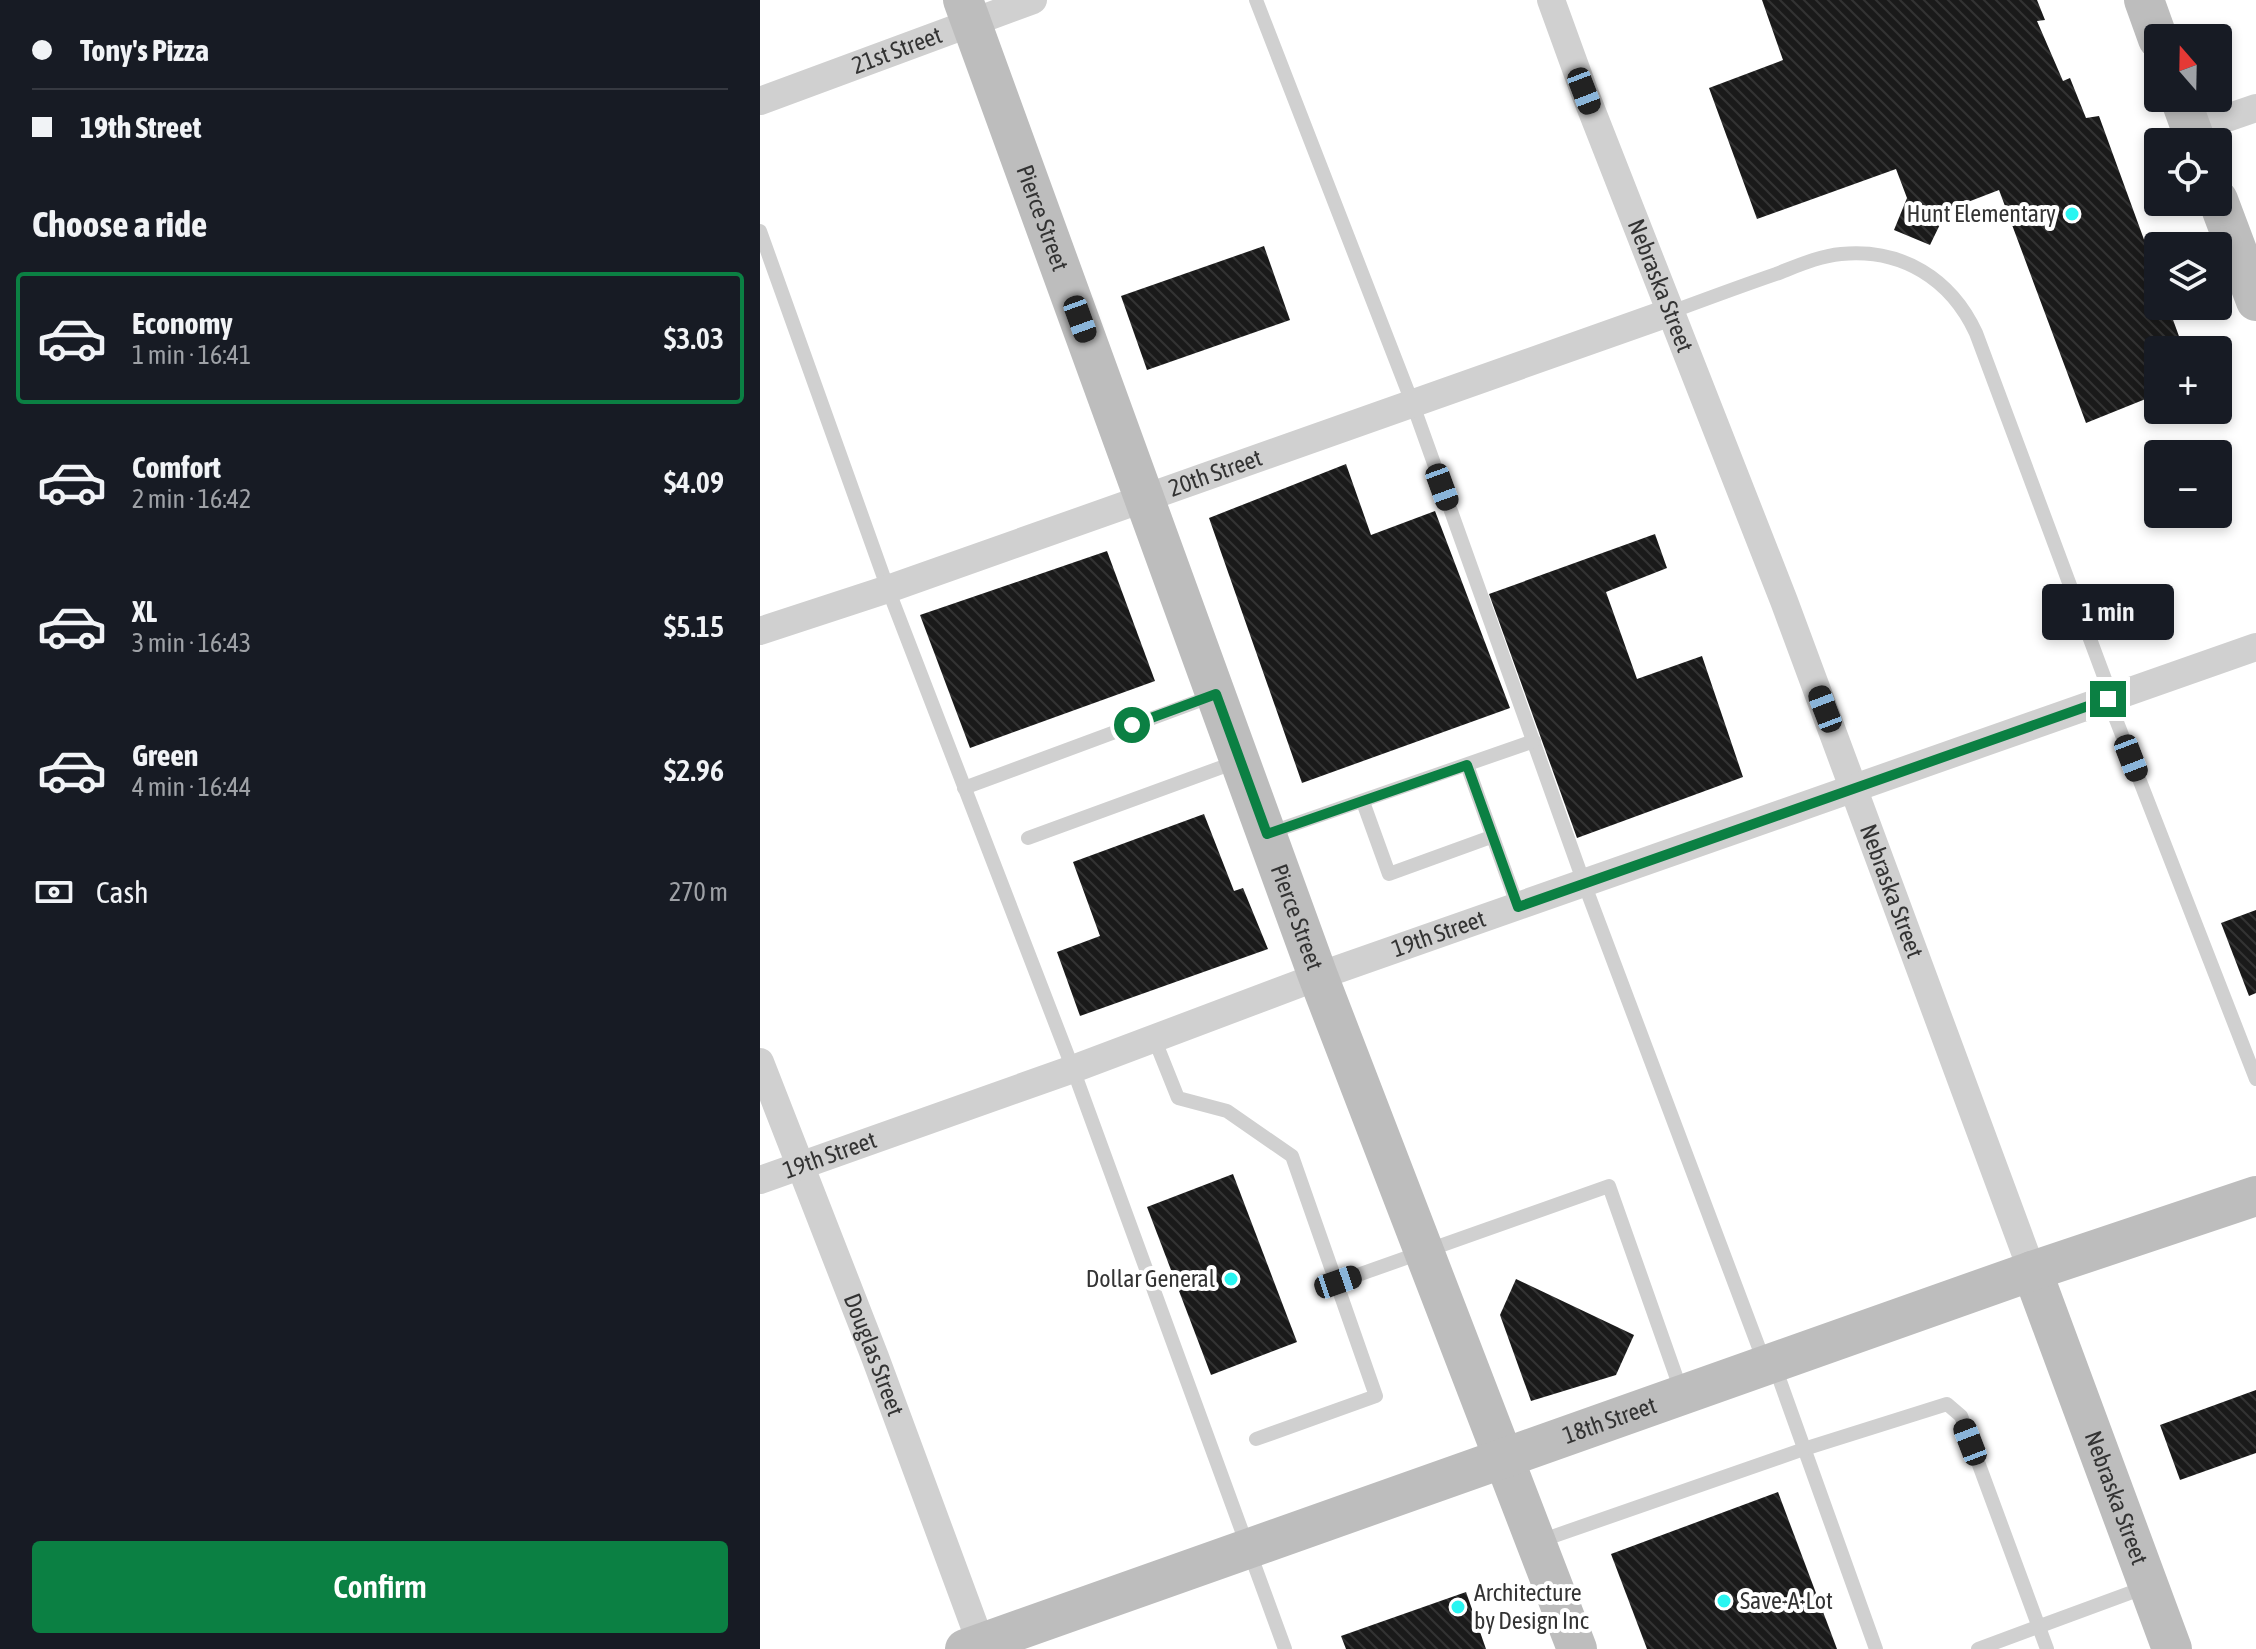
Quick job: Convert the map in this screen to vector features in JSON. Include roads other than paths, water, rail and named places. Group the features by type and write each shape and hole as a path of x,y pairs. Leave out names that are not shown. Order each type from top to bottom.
{"main road":[{"path":"2144,0 2153,24"},
{"name":"Pierce Street","path":"967,11 1318,976 1577,1649"},
{"path":"2224,216 2256,301"},
{"name":"18th Street","path":"976,1647 2032,1271 2256,1196"},
{"name":"Nebraska Street","path":"2032,1271 2172,1649"}],"street":[{"name":"21st Street","path":"760,101 967,11 1033,0"},
{"name":"Nebraska Street","path":"1551,0 1855,790 2032,1271"},
{"path":"2189,123 2256,108"},
{"name":"20th Street","path":"760,631 888,589 1671,312"},
{"name":"19th Street","path":"760,1180 1073,1069 1318,976 2256,647"},
{"name":"Douglas Street","path":"760,1062 875,1357 976,1647"}],"lane":[{"path":"1256,0 1412,402 1584,883 1804,1449 1876,1649"},
{"path":"760,231 888,589 1073,1069 1285,1649"},
{"path":"1671,312 1839,254 1870,254 1899,260 1934,279 1962,306 1976,333 2110,698 2256,1079"},
{"path":"964,788 1216,694"},
{"path":"1267,834 1534,741"},
{"path":"1028,838 1240,760"},
{"path":"1467,765 1518,907"},
{"path":"1363,802 1389,874 1491,837"},
{"path":"1154,1038 1178,1098 1227,1111 1292,1156 1376,1396 1256,1439"},
{"path":"1338,1282 1609,1186 1683,1395"},
{"path":"1536,1542 1804,1449 1947,1404 1961,1416 2047,1649"},
{"path":"1978,1649 2148,1586"}],"place":[{"name":"Hunt Elementary","path":"2072,214"},
{"name":"Dollar General","path":"1231,1279"},
{"name":"Save-A-Lot","path":"1724,1601"},
{"name":"Architecture by Design Inc","path":"1458,1607"}]}
